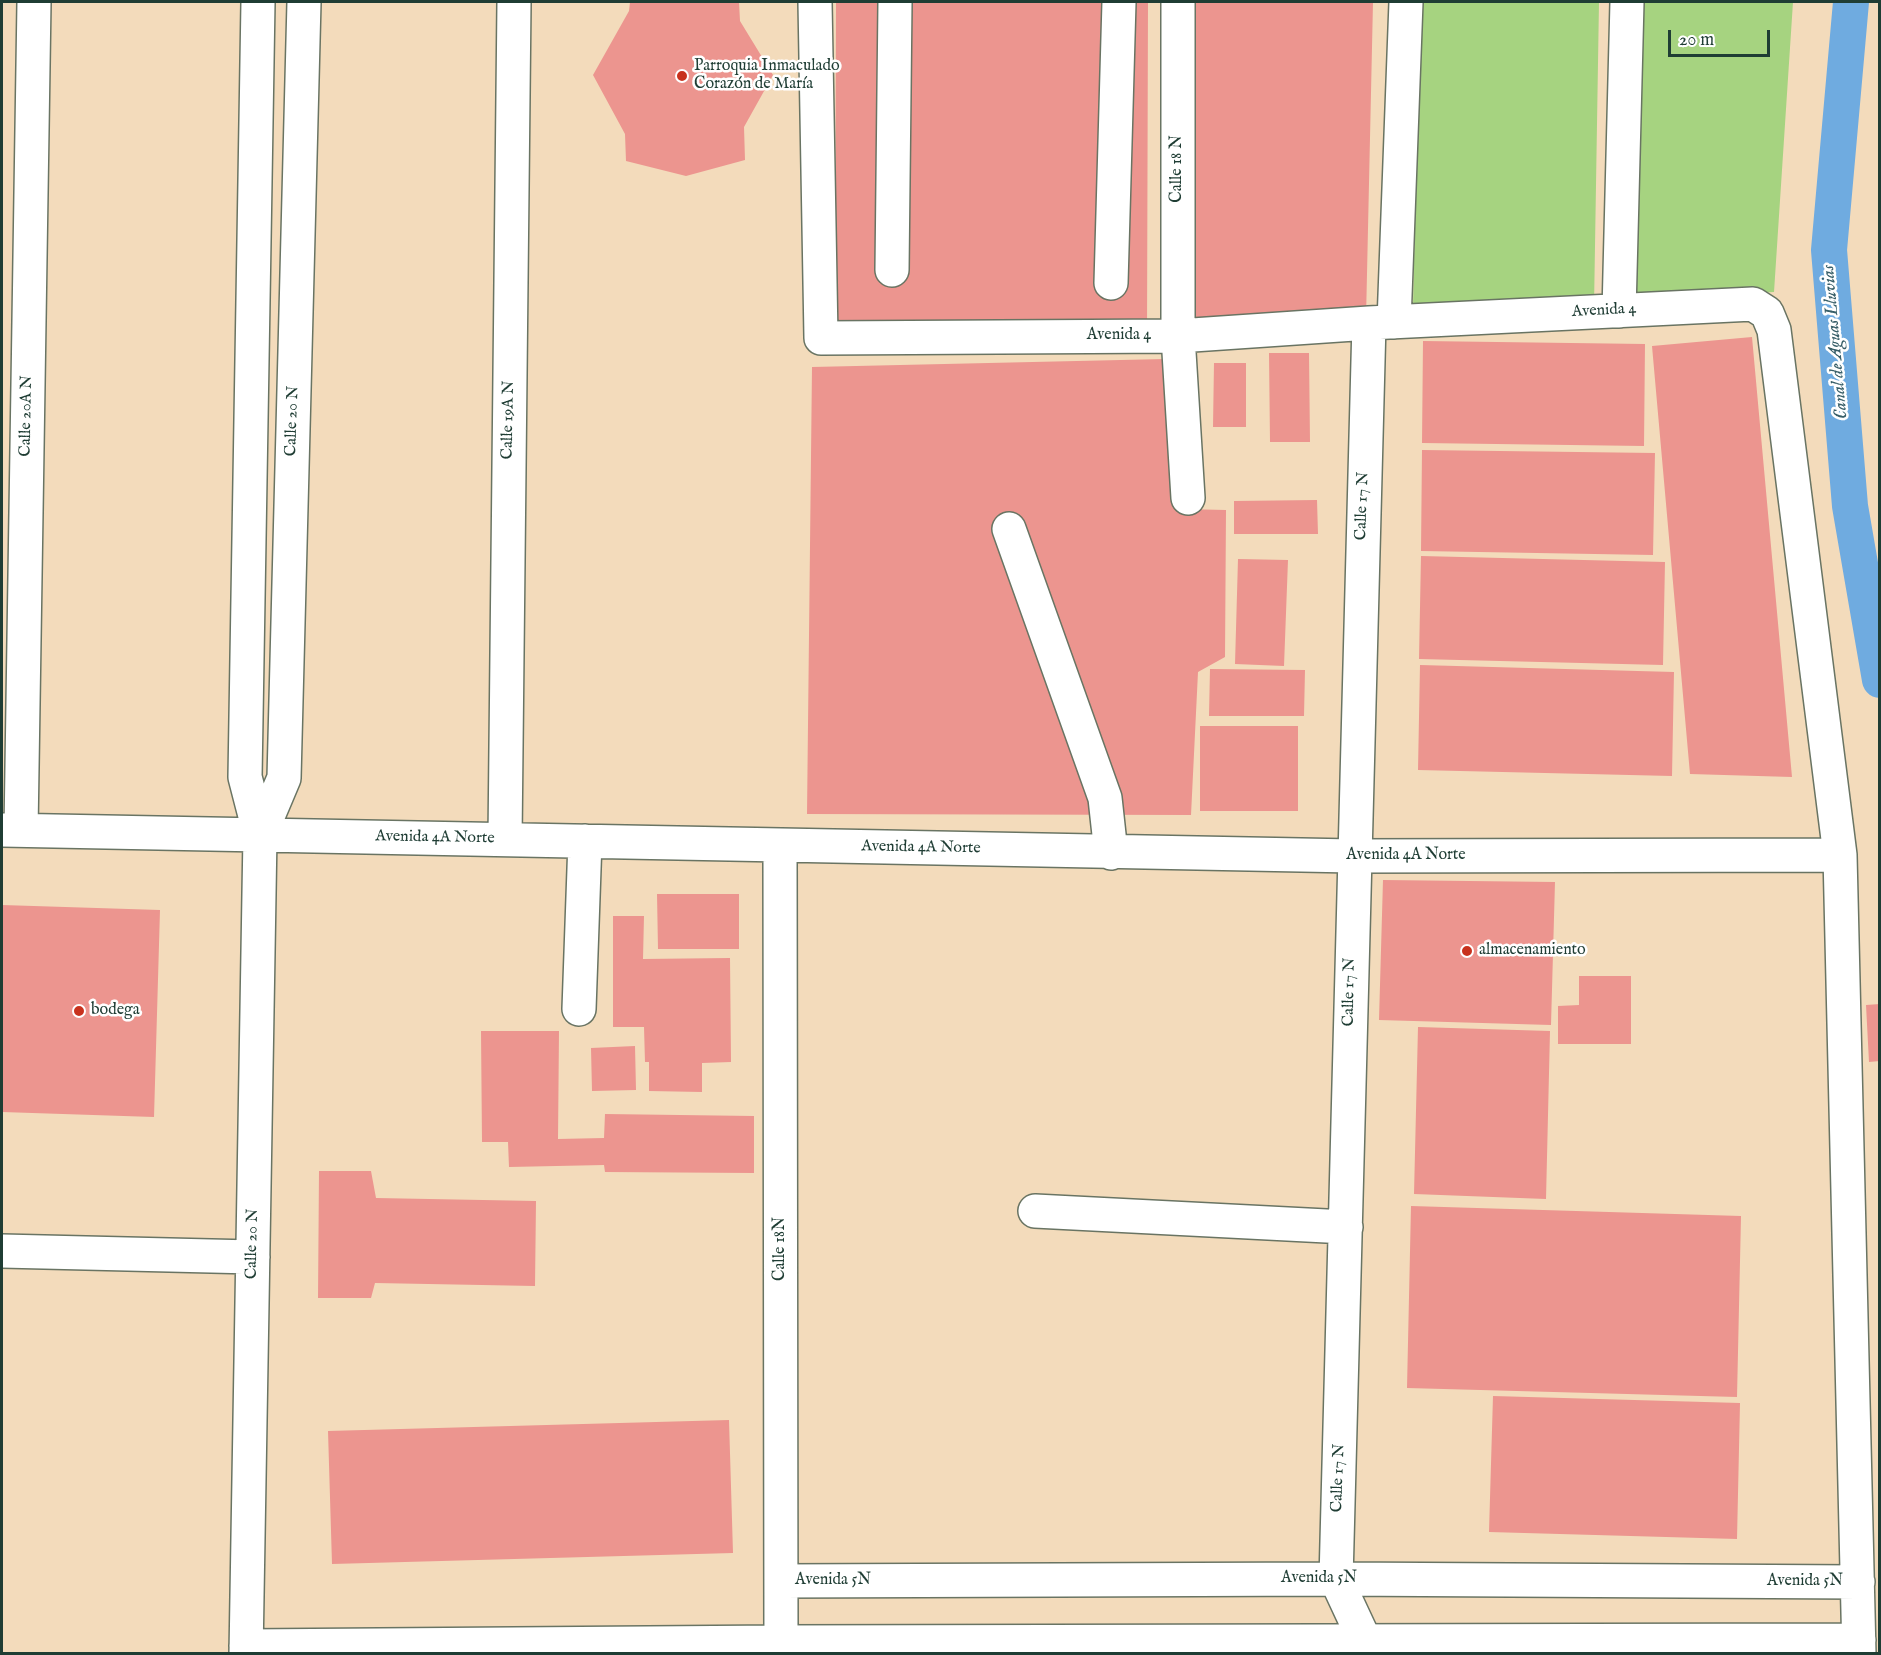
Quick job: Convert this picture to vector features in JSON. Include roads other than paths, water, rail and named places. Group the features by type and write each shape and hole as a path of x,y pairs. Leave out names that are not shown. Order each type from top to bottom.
{"street":[{"name":"Calle 20A N","path":"11,830 34,2"},
{"name":"Calle 20 N","path":"246,1650 260,835 245,777 258,2"},
{"name":"Calle 20 N","path":"260,835 284,778 304,2"},
{"name":"Calle 19A N","path":"505,839 514,2"},
{"name":"Avenida 4","path":"815,2 821,338 1178,336 1381,322 1753,304 1767,313 1774,330 1840,855"},
{"path":"892,270 895,2"},
{"path":"1112,283 1119,2"},
{"name":"Calle 18 N","path":"1178,2 1178,336 1188,498"},
{"name":"Calle 17 N","path":"1368,1647 1336,1579 1353,856 1381,322 1406,2"},
{"path":"1619,310 1627,2"},
{"path":"1009,529 1105,798 1111,853"},
{"name":"Avenida 4A Norte","path":"11,830 1111,853 1353,856 1840,855"},
{"path":"579,1009 585,841"},
{"name":"Calle 18N","path":"780,845 781,1648"},
{"path":"246,1650 1859,1647 1840,855"},
{"path":"1035,1211 1346,1227"},
{"path":"2,1251 253,1257"},
{"name":"Avenida 5N","path":"781,1581 1336,1579 1858,1582"}],"waterway":[{"name":"Canal de Aguas Lluvias","path":"1851,2 1829,250 1850,506 1880,680"}],"place":[{"name":"Parroquia Inmaculado Corazón de María","path":"682,76"},
{"name":"almacenamiento","path":"1467,951"},
{"name":"bodega","path":"79,1011"}]}
